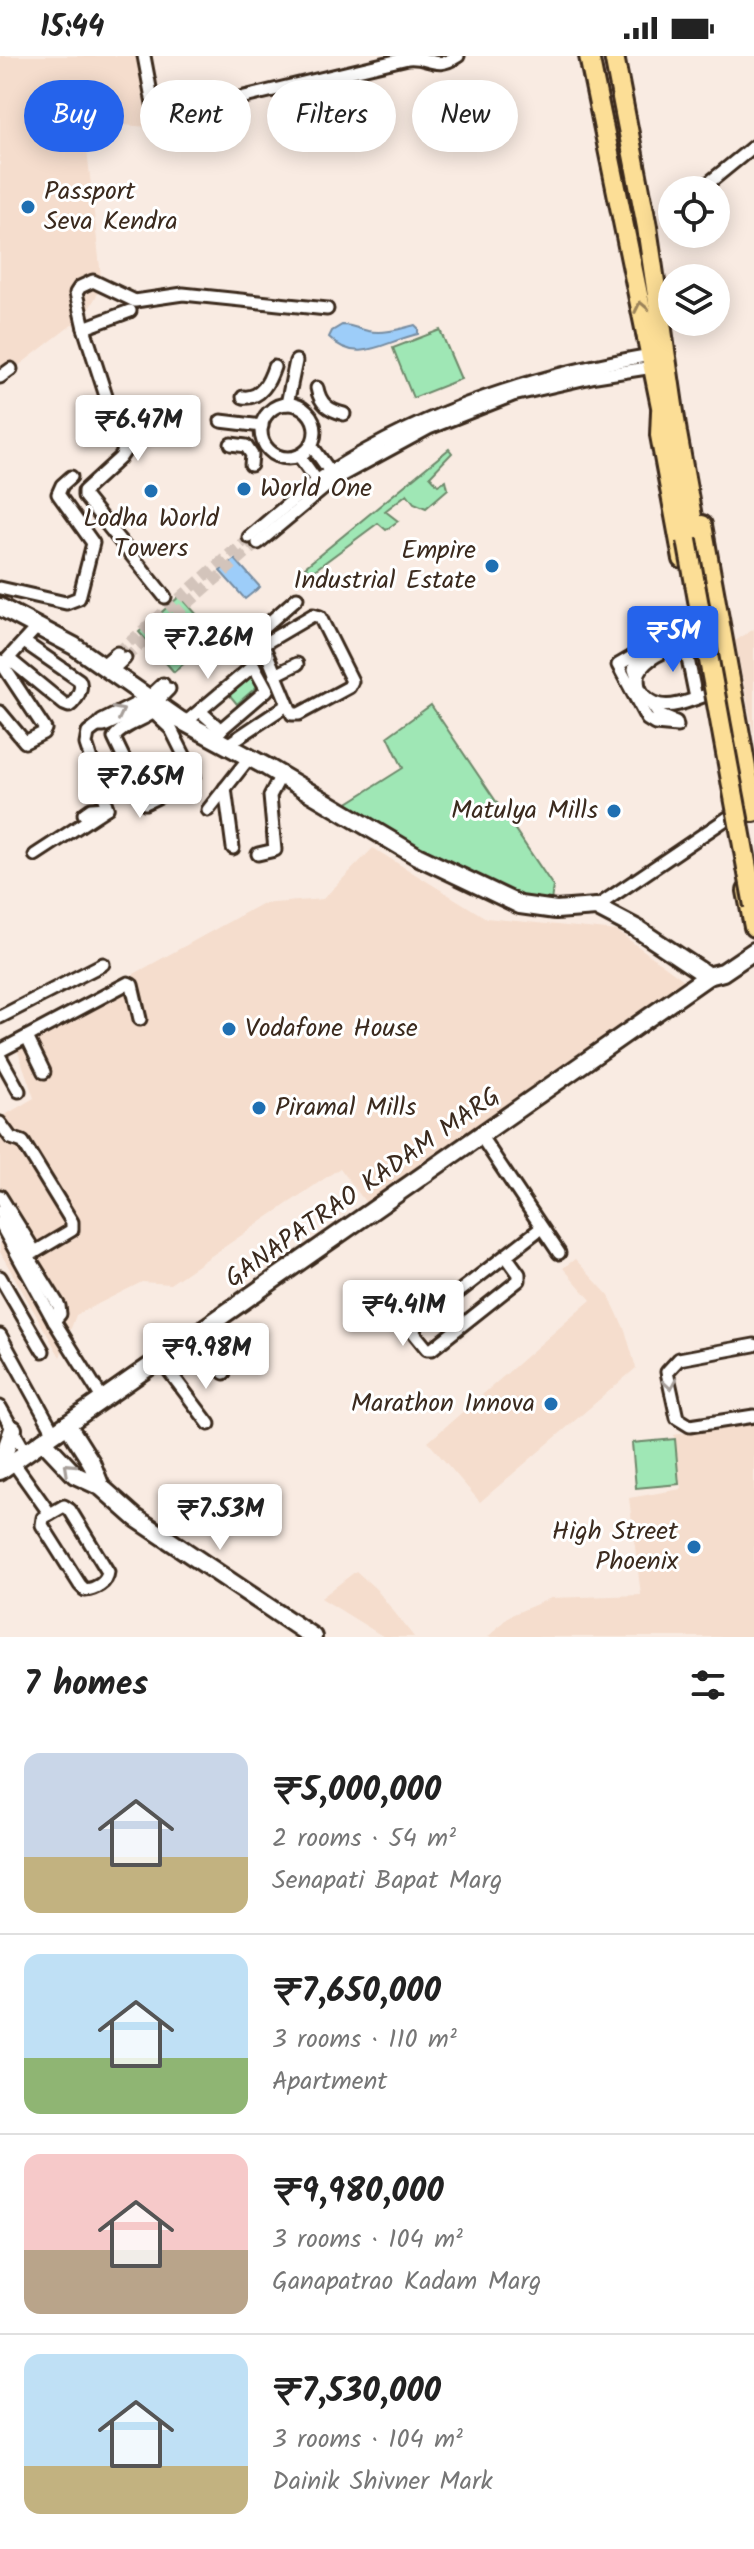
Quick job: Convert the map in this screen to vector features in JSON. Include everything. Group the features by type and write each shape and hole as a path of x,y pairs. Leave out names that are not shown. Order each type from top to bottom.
{"main road":[{"path":"589,56 615,192 635,224"},
{"path":"595,56 618,171 635,224"},
{"path":"605,56 754,906"},
{"path":"614,56 635,224 631,255 652,361 668,409 685,430 754,811"},
{"path":"668,409 660,435 692,642 754,927"},
{"path":"691,540 754,864"},
{"path":"0,607 74,646 179,724 220,737 249,758 417,856 509,901 534,909 596,907 711,974"},
{"name":"GANAPATRAO KADAM MARG","path":"10,1463 445,1162 754,941"},
{"name":"GANAPATRAO KADAM MARG","path":"711,974 723,972 754,951"},
{"path":"10,1463 13,1429"},
{"path":"55,1433 91,1462 101,1487"},
{"path":"55,1433 75,1475 101,1487 136,1518 313,1637"}],"street":[{"path":"144,56 154,109 160,114 169,115 408,58 444,63 458,56"},
{"path":"717,176 754,146"},
{"path":"165,597 84,496 84,491 124,452 84,328 76,293 80,287 93,281 135,301 183,294 327,309"},
{"path":"84,328 130,311"},
{"path":"263,390 281,406 303,409 309,414 315,429 311,445 299,456 279,457 268,450 263,442 262,426 266,416 281,406 296,361"},
{"path":"254,540 332,476 425,421 512,391 652,361"},
{"path":"243,397 255,396 263,390 274,367"},
{"path":"0,377 11,369"},
{"path":"317,388 322,403 333,412 344,414"},
{"path":"309,414 322,403"},
{"path":"221,421 262,426"},
{"path":"250,450 263,442"},
{"path":"231,444 241,444 250,450 251,465"},
{"path":"311,445 332,476"},
{"path":"299,456 320,485"},
{"path":"0,588 66,603 79,598 93,543 58,494 71,477"},
{"path":"220,737 267,690 243,646 297,598"},
{"path":"317,615 352,681 349,687 299,714 292,714 275,675 265,644 317,615"},
{"path":"4,662 37,627"},
{"path":"671,634 672,640 636,663 634,669 641,690 650,702 659,715 676,722 677,726 650,722 618,665 671,634"},
{"path":"4,662 64,704 72,704 81,689 79,680 24,642"},
{"path":"638,681 640,672 653,658 671,648 692,642"},
{"path":"107,668 121,656"},
{"path":"0,712 25,742 45,729 4,662"},
{"path":"275,675 297,664"},
{"path":"166,686 154,705 114,738 145,803 189,782 194,775 179,724 200,711 253,666"},
{"path":"650,702 663,706 703,696"},
{"path":"107,808 86,744 88,733 97,726 104,726 154,705"},
{"path":"220,737 287,705"},
{"path":"200,711 220,737"},
{"path":"208,810 249,758"},
{"path":"258,854 275,850 271,792 281,775"},
{"path":"260,785 271,792"},
{"path":"225,788 233,848"},
{"path":"84,814 91,809 107,808"},
{"path":"35,855 107,808"},
{"path":"596,907 732,815 754,811"},
{"path":"0,1017 103,964"},
{"path":"19,1091 0,1054 27,1037 128,983 132,985 140,1019"},
{"path":"27,1037 44,1072"},
{"path":"0,1123 11,1138 23,1142 72,1222 72,1230 35,1252 0,1196"},
{"path":"480,1135 559,1253"},
{"path":"0,1211 59,1306 60,1314 54,1321"},
{"path":"0,1223 54,1321 102,1398"},
{"path":"506,1256 520,1276 519,1280 432,1349 427,1349 414,1333 415,1326 541,1228"},
{"path":"0,1277 43,1351"},
{"path":"197,1334 224,1373"},
{"path":"0,1335 55,1433"},
{"path":"754,1345 679,1359 667,1372 677,1418 682,1423 690,1426 754,1416"},
{"path":"160,1359 209,1424"},
{"path":"0,1407 13,1429 10,1463 50,1514"},
{"path":"67,1507 108,1572 105,1581 91,1590 85,1590 80,1585 42,1525 43,1518 50,1514 67,1507"}],"shaded area":[{"path":"0,56 136,56 140,80 140,126 124,125 124,80 24,80 24,152 87,152 102,286 86,314 0,380"},
{"path":"754,629 754,735 735,641"},
{"name":"Piramal Mills","path":"373,848 486,918 617,931 684,980 366,1203 340,1168 170,1284 142,1282 76,1315 60,1357 0,1252 0,1118 34,1098 14,1040 261,904 323,899"},
{"path":"575,1259 609,1296 625,1330 636,1368 480,1502 428,1442 591,1300 563,1268"},
{"name":"High Street Phoenix","path":"754,1421 754,1637 488,1637 509,1616 551,1598 641,1595 629,1498 681,1489 674,1435"},
{"path":"356,1571 376,1589 414,1637 384,1637 321,1598"}],"green space":[{"path":"440,330 461,379 413,398 393,348"},
{"path":"449,449 452,453 430,476 438,485 446,480 448,489 426,508 414,503 407,494 385,511 398,521 386,530 378,523 312,572 305,567"},
{"path":"180,596 216,636 174,672 139,632"},
{"path":"261,653 276,670 237,704 223,687"},
{"path":"431,705 553,886 551,902 522,900 469,880 343,806 403,768 388,736"},
{"path":"675,1439 679,1484 636,1488 632,1443"}],"water":[{"path":"342,325 380,332 415,325 418,334 372,349 350,350 329,337"},
{"path":"235,559 260,587 245,599 220,571"}],"tunnel":[{"path":"117,653 249,537"},
{"path":"125,658 258,543"}],"place":[{"name":"Passport Seva Kendra","path":"28,207"},
{"name":"World One","path":"244,489"},
{"name":"Lodha World Towers","path":"151,491"},
{"name":"Empire Industrial Estate","path":"492,566"},
{"name":"Matulya Mills","path":"614,811"},
{"name":"Vodafone House","path":"229,1029"},
{"name":"Piramal Mills","path":"259,1108"},
{"name":"Marathon Innova","path":"551,1404"},
{"name":"High Street Phoenix","path":"694,1547"}]}
